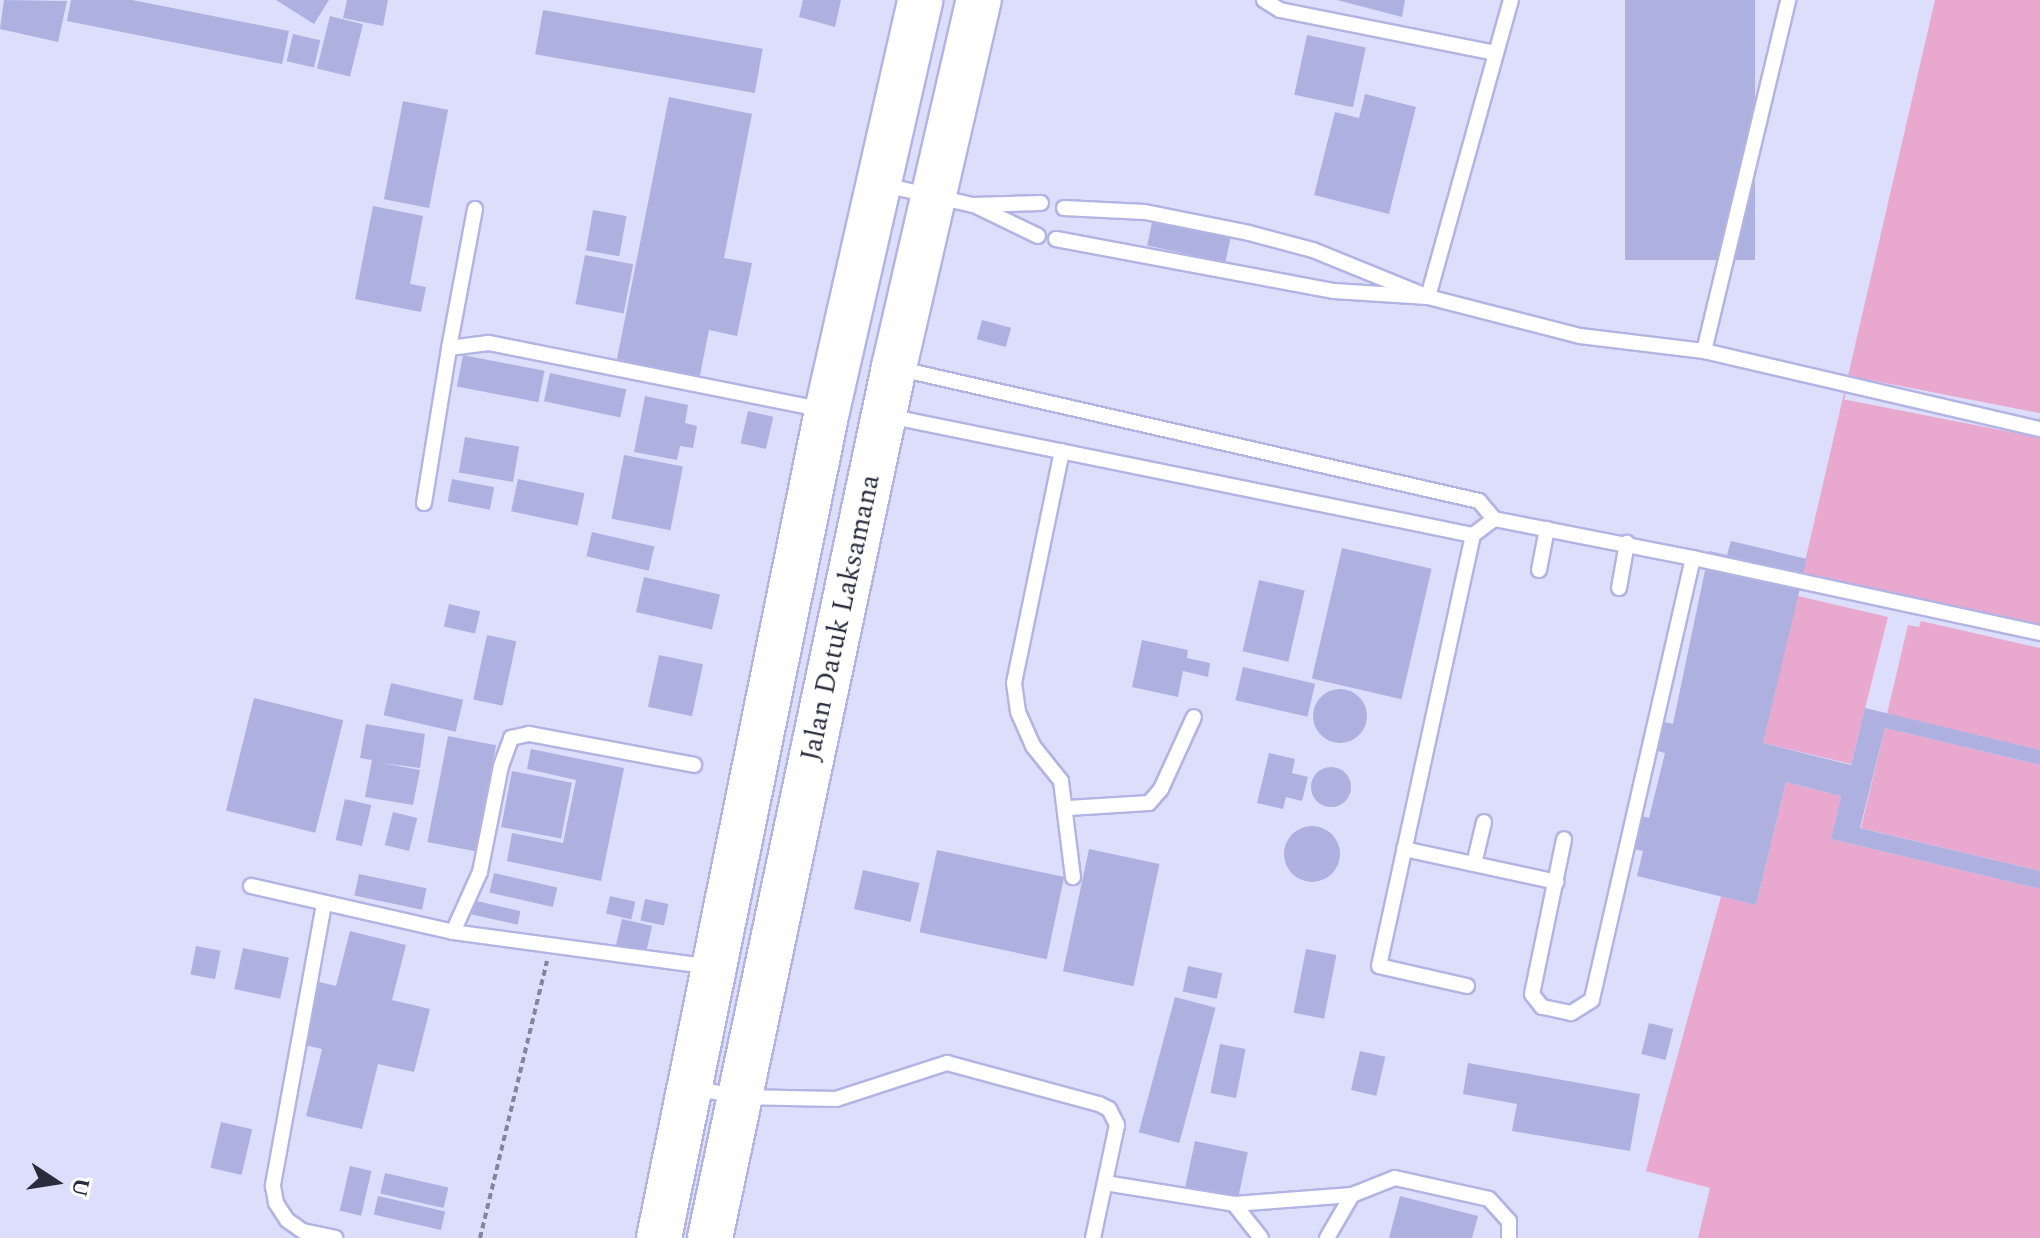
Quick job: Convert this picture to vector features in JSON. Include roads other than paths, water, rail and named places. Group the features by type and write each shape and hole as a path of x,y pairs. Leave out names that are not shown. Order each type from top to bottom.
{"highway":[{"name":"Jalan Datuk Laksamana","path":"659,1238 827,411 920,0"},
{"name":"Jalan Datuk Laksamana","path":"710,1238 894,367 953,200 979,0"}],"lane":[{"path":"1264,0 1280,10 1495,53"},
{"path":"1428,297 1511,0"},
{"path":"1704,351 1788,0"},
{"path":"880,184 953,200 1041,203"},
{"path":"953,200 1038,236"},
{"path":"1064,208 1145,212 1249,233 1313,250 1428,297 1580,336 1704,351 2040,429"},
{"path":"424,503 475,209"},
{"path":"1056,239 1334,291 1428,297"},
{"path":"449,348 489,343 827,411"},
{"path":"894,367 1479,501 1494,519 1627,543 2040,633"},
{"path":"884,415 1473,535"},
{"path":"1062,451 1014,683 1018,712 1033,746 1061,781 1068,808 1073,877"},
{"path":"1467,986 1379,966 1473,535 1494,519"},
{"path":"1539,570 1547,529"},
{"path":"1619,588 1627,543"},
{"path":"1564,839 1532,994 1542,1007 1571,1013 1592,1000 1693,558"},
{"path":"1068,808 1149,803 1161,789 1194,717"},
{"path":"453,932 480,872 501,766 511,738 529,734 694,765"},
{"path":"1474,864 1484,822"},
{"path":"1404,849 1556,882"},
{"path":"251,886 453,932 714,968"},
{"path":"324,904 273,1186 276,1203 287,1220 303,1231 335,1238"},
{"path":"690,1087 740,1097 856,1096 934,1063 947,1063 1109,1109 1117,1125 1093,1238"},
{"path":"1105,1183 1234,1204 1352,1195 1395,1178 1474,1193 1502,1210 1509,1221 1509,1238"},
{"path":"1327,1238 1352,1195"},
{"path":"1234,1204 1261,1238"}]}
